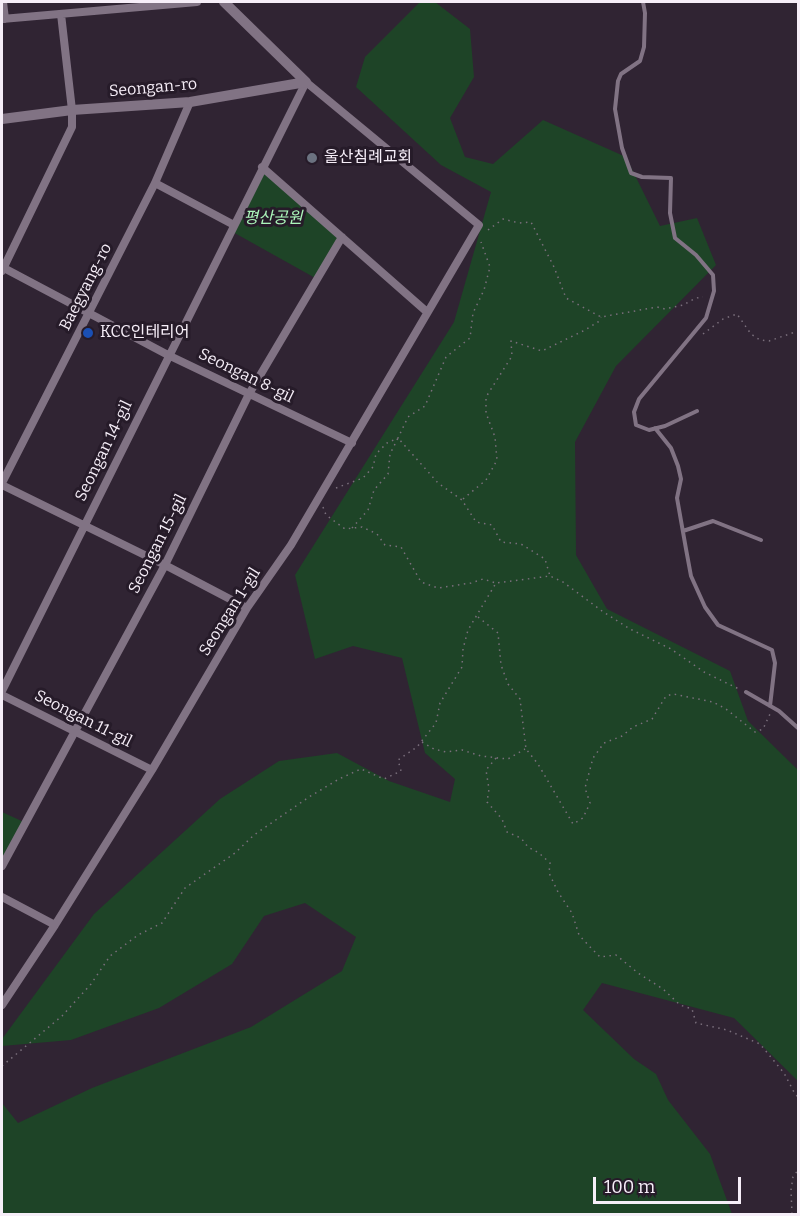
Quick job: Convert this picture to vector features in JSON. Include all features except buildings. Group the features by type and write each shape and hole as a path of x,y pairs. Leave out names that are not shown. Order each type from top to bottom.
{"street":[{"path":"3,2 3,19 197,2"},
{"path":"224,2 306,82 479,225 475,235"},
{"path":"2,269 72,128 61,14"},
{"name":"Seongan-ro","path":"2,119 72,110 190,102 306,82"},
{"name":"Seongan 14-gil","path":"2,693 168,355 306,82"},
{"name":"Baegyang-ro","path":"2,484 155,183 190,102"},
{"path":"262,167 427,312"},
{"path":"155,183 234,225"},
{"name":"Seongan 1-gil","path":"2,1005 55,926 152,770 247,608 320,501 427,312 475,235"},
{"name":"Seongan 15-gil","path":"2,866 165,565 249,394 342,237"},
{"name":"Seongan 8-gil","path":"2,269 168,355 352,443"},
{"path":"2,484 247,608"},
{"name":"Seongan 11-gil","path":"2,693 152,770"},
{"path":"2,897 55,926"}],"lane":[{"path":"643,2 644,47 640,61 621,74 618,81 615,110 622,148 631,173 642,177 671,178 670,213 675,237 696,255 713,275 712,298 706,318 639,399 634,412 636,425 649,430 697,411"},
{"path":"655,428 671,448 678,466 681,479 676,498 692,576 705,607 718,625 772,650 775,663 771,685 771,707"},
{"path":"683,531 712,521 761,540"},
{"path":"746,692 779,711 798,728"}],"path":[{"path":"352,528 368,510 374,490 388,474 390,454 408,417 425,406 446,357 470,338 473,313 484,290 490,267 483,243 475,235 493,227 503,219 519,223 531,222 554,267 566,298 601,317 657,307 665,309 683,305 696,298 712,298"},
{"path":"699,338 723,319 737,314 751,334 760,340 769,341 798,331"},
{"path":"462,500 486,480 497,460 495,436 486,413 486,397 512,356 511,341 542,351 585,330 598,322 601,317"},
{"path":"398,438 438,483 462,500 476,522 492,525 501,542 521,544 545,559 550,576"},
{"path":"398,438 387,443 376,454 373,467 363,478 338,486 320,501 326,515 345,529 362,527 377,534 385,545 401,547 421,582 438,588 483,579 496,584 550,576 563,582 630,629 671,649 704,672 746,692"},
{"path":"2,1066 62,1016 92,984 110,956 138,935 162,923 185,888 309,797 339,778 361,769 384,779 401,771 398,760 417,747 436,723 440,703 462,667 463,649 468,630 496,584"},
{"path":"477,616 498,633 501,665 508,684 520,699 525,749 538,764 573,824 583,818 590,803 585,788 593,758 604,743 622,736 633,727 651,719 666,696 673,694 713,702 726,709 755,732 763,729 771,707"},
{"path":"422,742 434,749 446,752 470,751 508,759 525,749"},
{"path":"496,758 486,770 489,789 487,802 502,819 507,832 521,838 528,847 550,863 549,873 572,913 579,935 585,942 600,957 616,955 663,989 680,1005 692,1009 696,1023 727,1030 760,1044 784,1073 798,1097"},
{"path":"792,1215 791,1190 793,1177 798,1170"}],"green space":[{"path":"420,2 435,2 470,29 474,77 450,118 465,157 493,164 543,120 626,157 660,226 697,218 716,265 616,366 575,442 576,555 607,609 730,671 748,721 798,770 798,1081 734,1018 602,983 583,1010 634,1059 656,1074 668,1100 710,1154 732,1214 2,1214 2,1103 18,1123 92,1088 251,1027 342,971 356,937 305,903 264,916 232,964 159,1008 71,1040 2,1046 2,1039 94,914 220,799 279,761 337,753 389,781 450,802 455,779 425,753 402,658 353,646 315,659 295,575 454,322 491,192 441,165 356,87 365,57"},
{"name":"평산공원","path":"262,167 342,237 317,279 231,231"},
{"path":"2,812 26,823 2,866"}],"place":[{"name":"울산침례교회","path":"312,158"},
{"name":"KCC인테리어","path":"88,333"}]}
